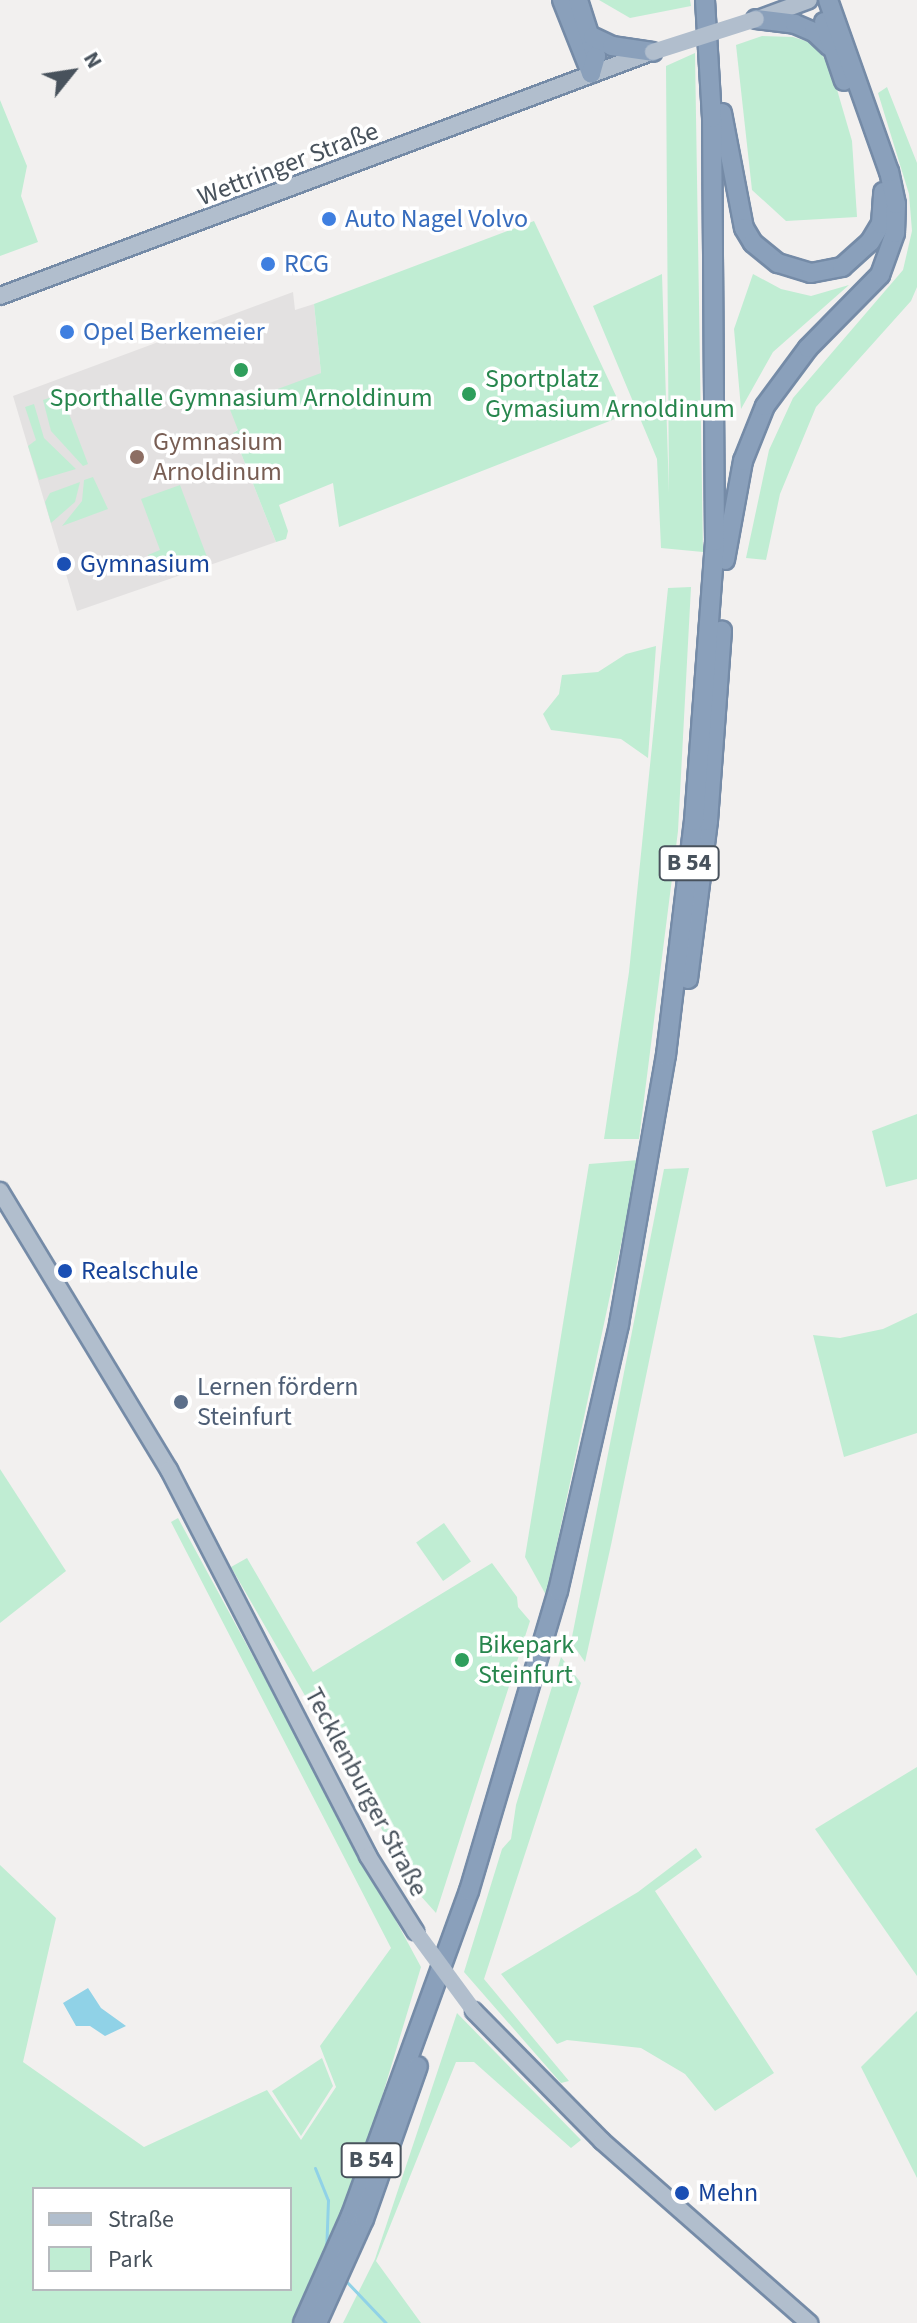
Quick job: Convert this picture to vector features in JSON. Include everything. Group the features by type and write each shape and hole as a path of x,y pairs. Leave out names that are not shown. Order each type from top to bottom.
{"highway":[{"path":"562,0 591,73"},
{"path":"578,0 593,37 596,56 591,73"},
{"name":"B 54","path":"303,2323 351,2215 469,1891 555,1601 619,1324 659,1096 694,821 714,572 712,118 705,0"},
{"name":"B 54","path":"317,2323 364,2219 479,1895 567,1596 629,1321 686,991 709,806 725,560 722,113 717,0"},
{"path":"722,113 737,207 753,243 794,271 842,267 870,242 885,204 831,48 822,15 826,0"},
{"path":"725,560 743,461 765,406 808,348 880,275 895,233 896,204 889,172 826,0"},
{"path":"756,19 795,24 814,32 831,48"},
{"path":"593,37 622,48 653,52"}],"main road":[{"name":"Wettringer Straße","path":"0,296 591,73 809,0"},
{"name":"Tecklenburger Straße","path":"0,1191 169,1470 368,1856 415,1931 474,2011 580,2120 809,2323"}],"shaded area":[{"name":"Gymnasium Arnoldinum","path":"293,292 295,310 314,304 321,373 233,433 276,542 77,611 13,396"}],"green space":[{"path":"599,0 690,0 691,6 630,18"},
{"path":"762,36 793,37 815,44 831,69 852,141 857,217 786,221 752,190 736,45"},
{"path":"695,53 703,552 661,548 657,459 593,306 662,274 669,493 666,66"},
{"path":"887,87 917,163 917,287 911,301 816,407 780,494 766,560 746,558 769,450 793,398 903,270 912,231 909,194 878,93"},
{"path":"0,100 27,166 21,196 38,242 0,256"},
{"name":"Sportplatz Gymasium Arnoldinum","path":"534,221 625,415 339,527 333,483 279,505 288,531 286,539 276,542 233,433 238,430 229,407 321,373 314,304"},
{"path":"753,274 781,289 811,296 849,285 773,352 741,409 734,329"},
{"path":"61,394 88,464 83,466 51,431 43,400"},
{"path":"34,404 44,438 76,469 39,480 28,446 36,440 25,407"},
{"path":"93,477 108,509 62,526 82,501 84,480"},
{"path":"80,482 75,502 51,523 45,502 50,493"},
{"path":"180,485 207,557 155,576 148,555 160,550 141,499"},
{"path":"691,587 678,831 639,1139 604,1139 629,972 668,588"},
{"path":"656,646 648,758 621,739 551,730 543,714 559,694 562,675 598,672 626,654"},
{"path":"917,1114 917,1179 886,1187 872,1131"},
{"path":"639,1160 546,1595 525,1557 589,1164"},
{"path":"689,1168 585,1662 571,1642 664,1169"},
{"path":"917,1313 917,1433 844,1457 813,1335 840,1338 883,1329"},
{"path":"0,1469 66,1571 0,1623"},
{"path":"178,1518 421,1967 363,2160 298,2323 0,2323 0,1865 56,1918 23,2062 144,2147 267,2090 301,2140 336,2087 320,2046 391,1948 171,1522"},
{"path":"444,1523 471,1562 443,1581 416,1543"},
{"path":"247,1558 313,1672 492,1563 530,1621 436,1913 419,1894 231,1567"},
{"path":"561,1657 581,1683 484,1979 569,2081 561,2083 464,1972 502,1849 511,1839 516,1805"},
{"path":"917,1767 917,1976 815,1829"},
{"path":"696,1848 702,1857 655,1891 774,2073 715,2111 685,2074 641,2048 567,2040 557,2044 501,1974 638,1892"},
{"path":"917,2011 917,2178 861,2067"},
{"path":"457,2013 581,2140 571,2148 474,2062 456,2062 376,2261 421,2323 343,2323 375,2259"},
{"path":"322,2058 333,2086 301,2136 272,2091"}],"water":[{"path":"88,1988 101,2008 126,2026 105,2036 90,2026 76,2026 63,2003"}],"waterway":[{"path":"315,2168 328,2200 326,2254"},
{"path":"345,2280 386,2323"}],"place":[{"name":"Auto Nagel Volvo","path":"329,219"},
{"name":"RCG","path":"268,264"},
{"name":"Opel Berkemeier","path":"67,332"},
{"name":"Sporthalle Gymnasium Arnoldinum","path":"241,370"},
{"name":"Sportplatz Gymasium Arnoldinum","path":"469,394"},
{"name":"Gymnasium Arnoldinum","path":"137,457"},
{"name":"Gymnasium","path":"64,564"},
{"name":"Realschule","path":"65,1271"},
{"name":"Lernen fördern Steinfurt","path":"181,1402"},
{"name":"Bikepark Steinfurt","path":"462,1660"},
{"name":"Mehn","path":"682,2193"}]}
